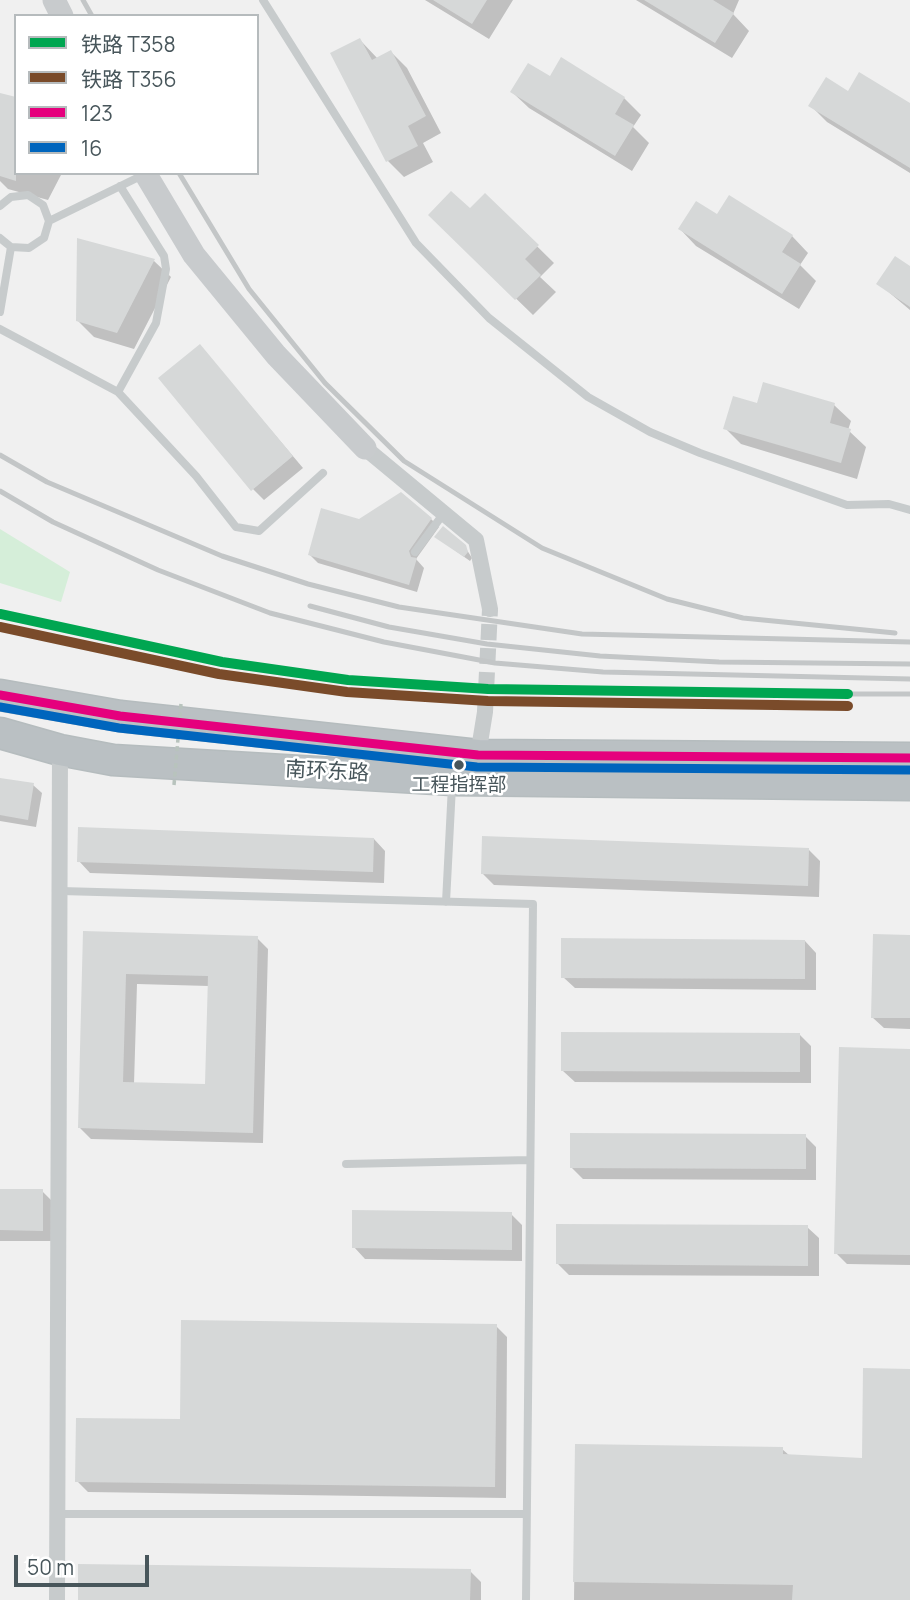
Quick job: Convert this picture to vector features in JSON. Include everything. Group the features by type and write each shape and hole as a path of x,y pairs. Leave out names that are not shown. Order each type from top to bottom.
{"highway":[{"name":"南环东路","path":"0,695 120,716 478,755 910,758"},
{"name":"南环东路","path":"0,733 60,750 113,760 453,780 910,785"}],"street":[{"path":"146,175 194,255 276,355 365,448 476,540 490,609"},
{"path":"478,755 485,712"},
{"path":"57,1600 60,750"}],"lane":[{"path":"263,0 416,243 489,318 588,397 650,432 700,453 847,505 889,504 910,510"},
{"path":"49,221 141,175"},
{"path":"118,392 156,323 166,269 164,256 120,186"},
{"path":"0,206 11,197 28,195 43,205 49,221 44,238 29,248 11,247 0,238"},
{"path":"0,312 11,247"},
{"path":"0,329 118,392 196,476 236,527 259,531 323,473"},
{"path":"415,551 444,513"},
{"path":"446,902 453,780"},
{"path":"61,891 533,904 526,1600"},
{"path":"346,1164 530,1160"},
{"path":"58,1514 525,1514"}],"path":[{"path":"174,785 181,704"}],"green space":[{"path":"0,529 70,572 61,602 0,583"}],"building":[{"path":"433,0 487,0 472,24"},
{"path":"644,0 713,0 734,13 715,43"},
{"path":"360,38 372,60 391,50 426,116 408,126 418,146 386,162 330,53"},
{"path":"561,57 625,97 615,114 634,125 615,156 510,92 528,63 550,76"},
{"path":"859,72 910,103 910,168 808,106 826,77 848,91"},
{"path":"0,93 14,96 16,181 0,176"},
{"path":"451,191 470,208 485,193 539,245 525,259 541,275 515,300 428,215"},
{"path":"729,195 793,235 782,252 801,264 782,294 678,229 696,201 717,214"},
{"path":"77,238 155,259 117,333 76,321"},
{"path":"895,256 910,266 910,307 876,284"},
{"path":"200,344 293,456 251,491 158,378"},
{"path":"763,382 835,403 830,423 851,429 841,463 723,429 733,396 757,403"},
{"path":"401,492 432,518 409,551 411,557 417,558 409,585 308,555 321,508 359,519"},
{"path":"443,526 466,545 468,552 464,557 434,537"},
{"path":"0,778 34,783 28,820 0,815"},
{"path":"78,827 374,838 373,872 77,862"},
{"path":"482,836 809,848 808,886 481,874"},
{"path":"83,931 258,936 253,1133 78,1128","holes":["126,974 208,976 205,1084 123,1082"]},
{"path":"873,934 910,935 910,1018 871,1018"},
{"path":"561,938 805,940 805,979 561,978"},
{"path":"561,1032 800,1033 800,1072 561,1071"},
{"path":"839,1047 910,1049 910,1255 834,1254"},
{"path":"570,1133 806,1134 806,1169 570,1168"},
{"path":"0,1189 43,1189 43,1231 0,1230"},
{"path":"352,1210 512,1212 512,1250 352,1248"},
{"path":"556,1224 808,1225 808,1266 556,1264"},
{"path":"181,1320 497,1324 495,1487 75,1482 76,1418 180,1419"},
{"path":"863,1368 910,1369 910,1600 792,1600 793,1585 573,1582 575,1444 783,1447 783,1454 862,1458"},
{"path":"78,1564 471,1569 470,1600 78,1600"}],"tunnel":[{"path":"485,712 490,609"}],"railway":[{"path":"83,0 91,14"},
{"path":"180,175 249,289 325,383 404,461 542,548 667,599 743,618 895,633"},
{"path":"0,455 47,482 222,556 308,584 399,607 582,634 910,642"},
{"path":"0,491 53,522 158,570 270,613 384,642 495,663 603,672 910,679"},
{"path":"310,606 389,627 487,644 600,656 719,662 910,664"},
{"path":"848,694 910,694"}],"rail line":[{"name":"T358","path":"0,614 222,662 348,680 488,689 848,694"},
{"name":"T356","path":"0,627 219,674 347,692 488,701 848,706"}],"transit line":[{"name":"123","path":"0,695 120,716 478,755 910,758"},
{"name":"16","path":"0,707 119,728 477,767 910,770"}],"place":[{"name":"工程指挥部","path":"459,765"}]}
